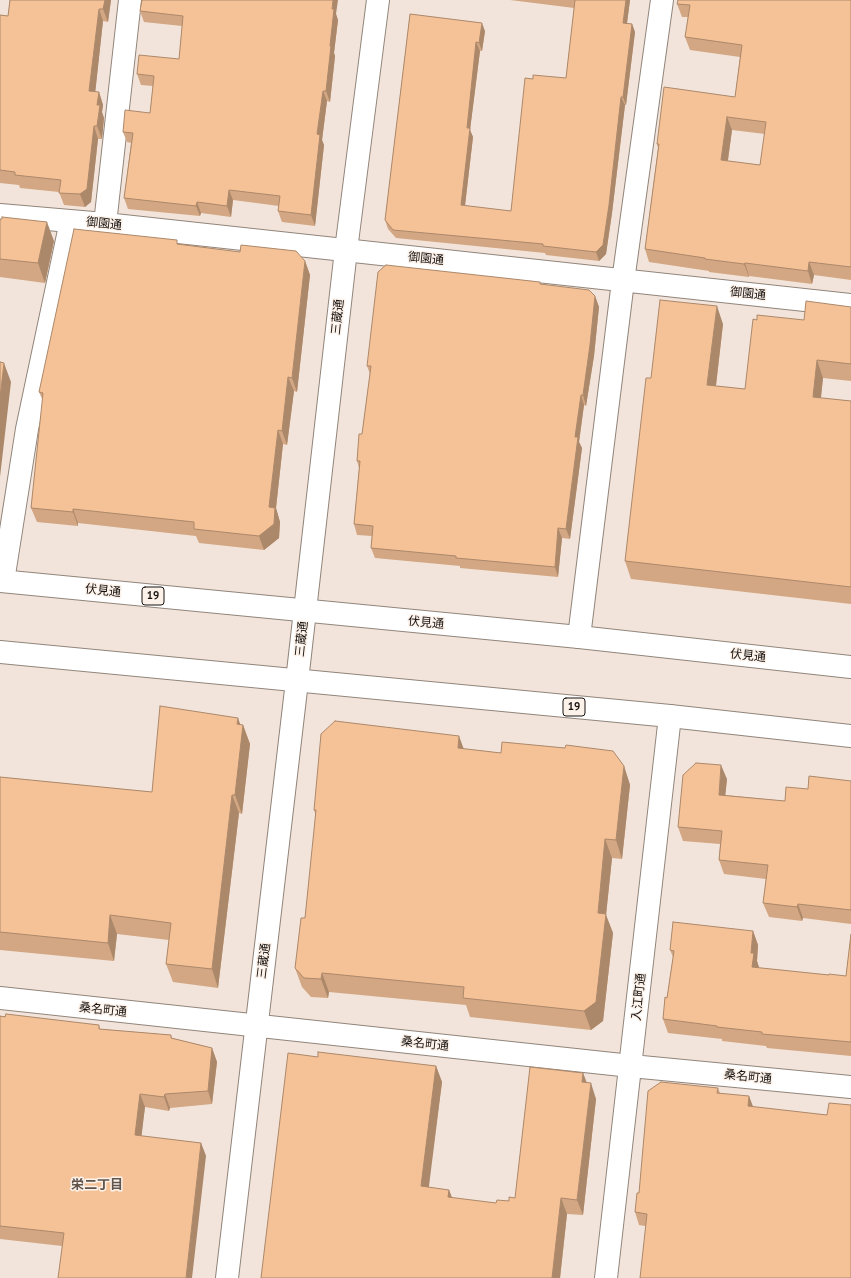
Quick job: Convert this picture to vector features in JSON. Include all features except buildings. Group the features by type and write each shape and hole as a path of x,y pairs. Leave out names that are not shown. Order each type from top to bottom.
{"main road":[{"path":"105,224 130,0"},
{"name":"三蔵通","path":"227,1278 346,250 378,0"},
{"path":"579,637 623,281 662,0"},
{"name":"御園通","path":"0,214 105,224 851,305"},
{"path":"1,581 27,428 71,221"},
{"name":"伏見通","path":"1,581 579,637 851,667"},
{"name":"19","path":"0,652 670,716 851,736"},
{"name":"入江町通","path":"606,1278 670,716"},
{"name":"桑名町通","path":"0,998 256,1027 851,1087"}],"district":[{"name":"栄二丁目","path":"97,1185"}]}
